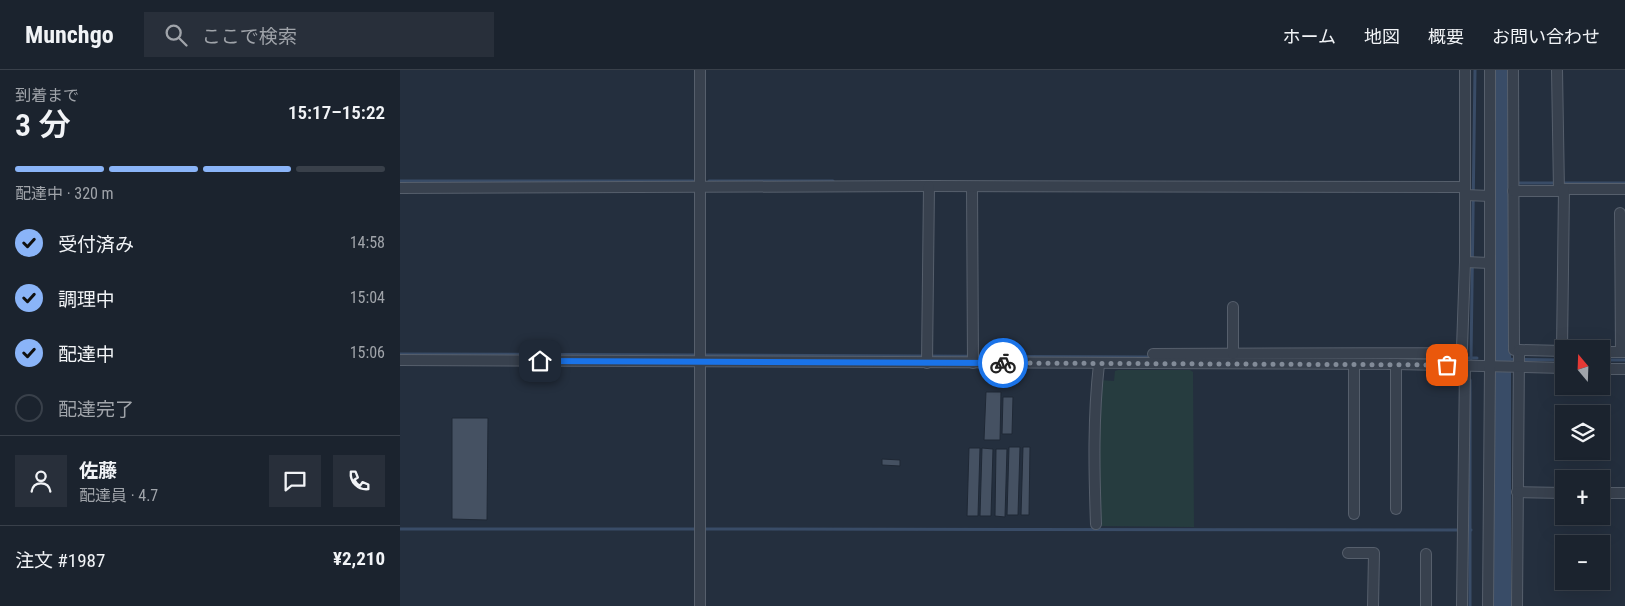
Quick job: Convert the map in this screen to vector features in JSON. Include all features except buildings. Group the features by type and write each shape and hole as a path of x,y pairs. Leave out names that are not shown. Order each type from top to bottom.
{"street":[{"path":"700,70 700,606"},
{"path":"1462,606 1461,360 1470,262 1465,70"},
{"path":"1488,606 1492,367 1490,70"},
{"path":"1513,70 1514,350 1517,360 1518,492 1517,606"},
{"path":"1557,70 1563,340"},
{"path":"927,358 929,186"},
{"path":"400,188 929,186 1468,189 1490,196"},
{"path":"972,187 973,358"},
{"path":"1513,191 1560,187 1625,190"},
{"path":"1620,213 1623,359"},
{"path":"1470,262 1490,263"},
{"path":"1233,307 1235,358"},
{"path":"400,360 700,362 973,358 1099,364 1180,358 1235,358 1461,360 1492,367 1555,352"},
{"path":"1153,354 1180,358"},
{"path":"1610,355 1623,359"},
{"path":"1610,365 1623,359"},
{"path":"1357,360 1396,364 1461,360"},
{"path":"1354,514 1357,360"},
{"path":"1517,360 1555,366"},
{"path":"1096,524 1095,398 1099,364"},
{"path":"1396,364 1396,509"},
{"path":"1518,492 1555,493"},
{"path":"1610,493 1625,493"},
{"path":"1348,553 1374,553 1373,606"},
{"path":"1426,554 1426,606"}],"green space":[{"path":"1190,370 1193,372 1194,527 1098,526 1100,380 1114,381 1115,371"}],"waterway":[{"path":"1471,359 1475,70"},
{"path":"1502,70 1502,606"},
{"path":"400,181 693,181"},
{"path":"709,181 833,181"},
{"path":"1519,183 1625,183"},
{"path":"400,354 695,355"},
{"path":"705,355 1152,357"},
{"path":"1458,358 1477,358"},
{"path":"1498,359 1555,360"},
{"path":"1610,360 1625,360"},
{"path":"1470,380 1470,606"},
{"path":"400,529 694,529"},
{"path":"704,529 1471,530"}],"way so far":[{"path":"1003,363 1447,365"}],"route":[{"path":"540,361 1003,363"}]}
